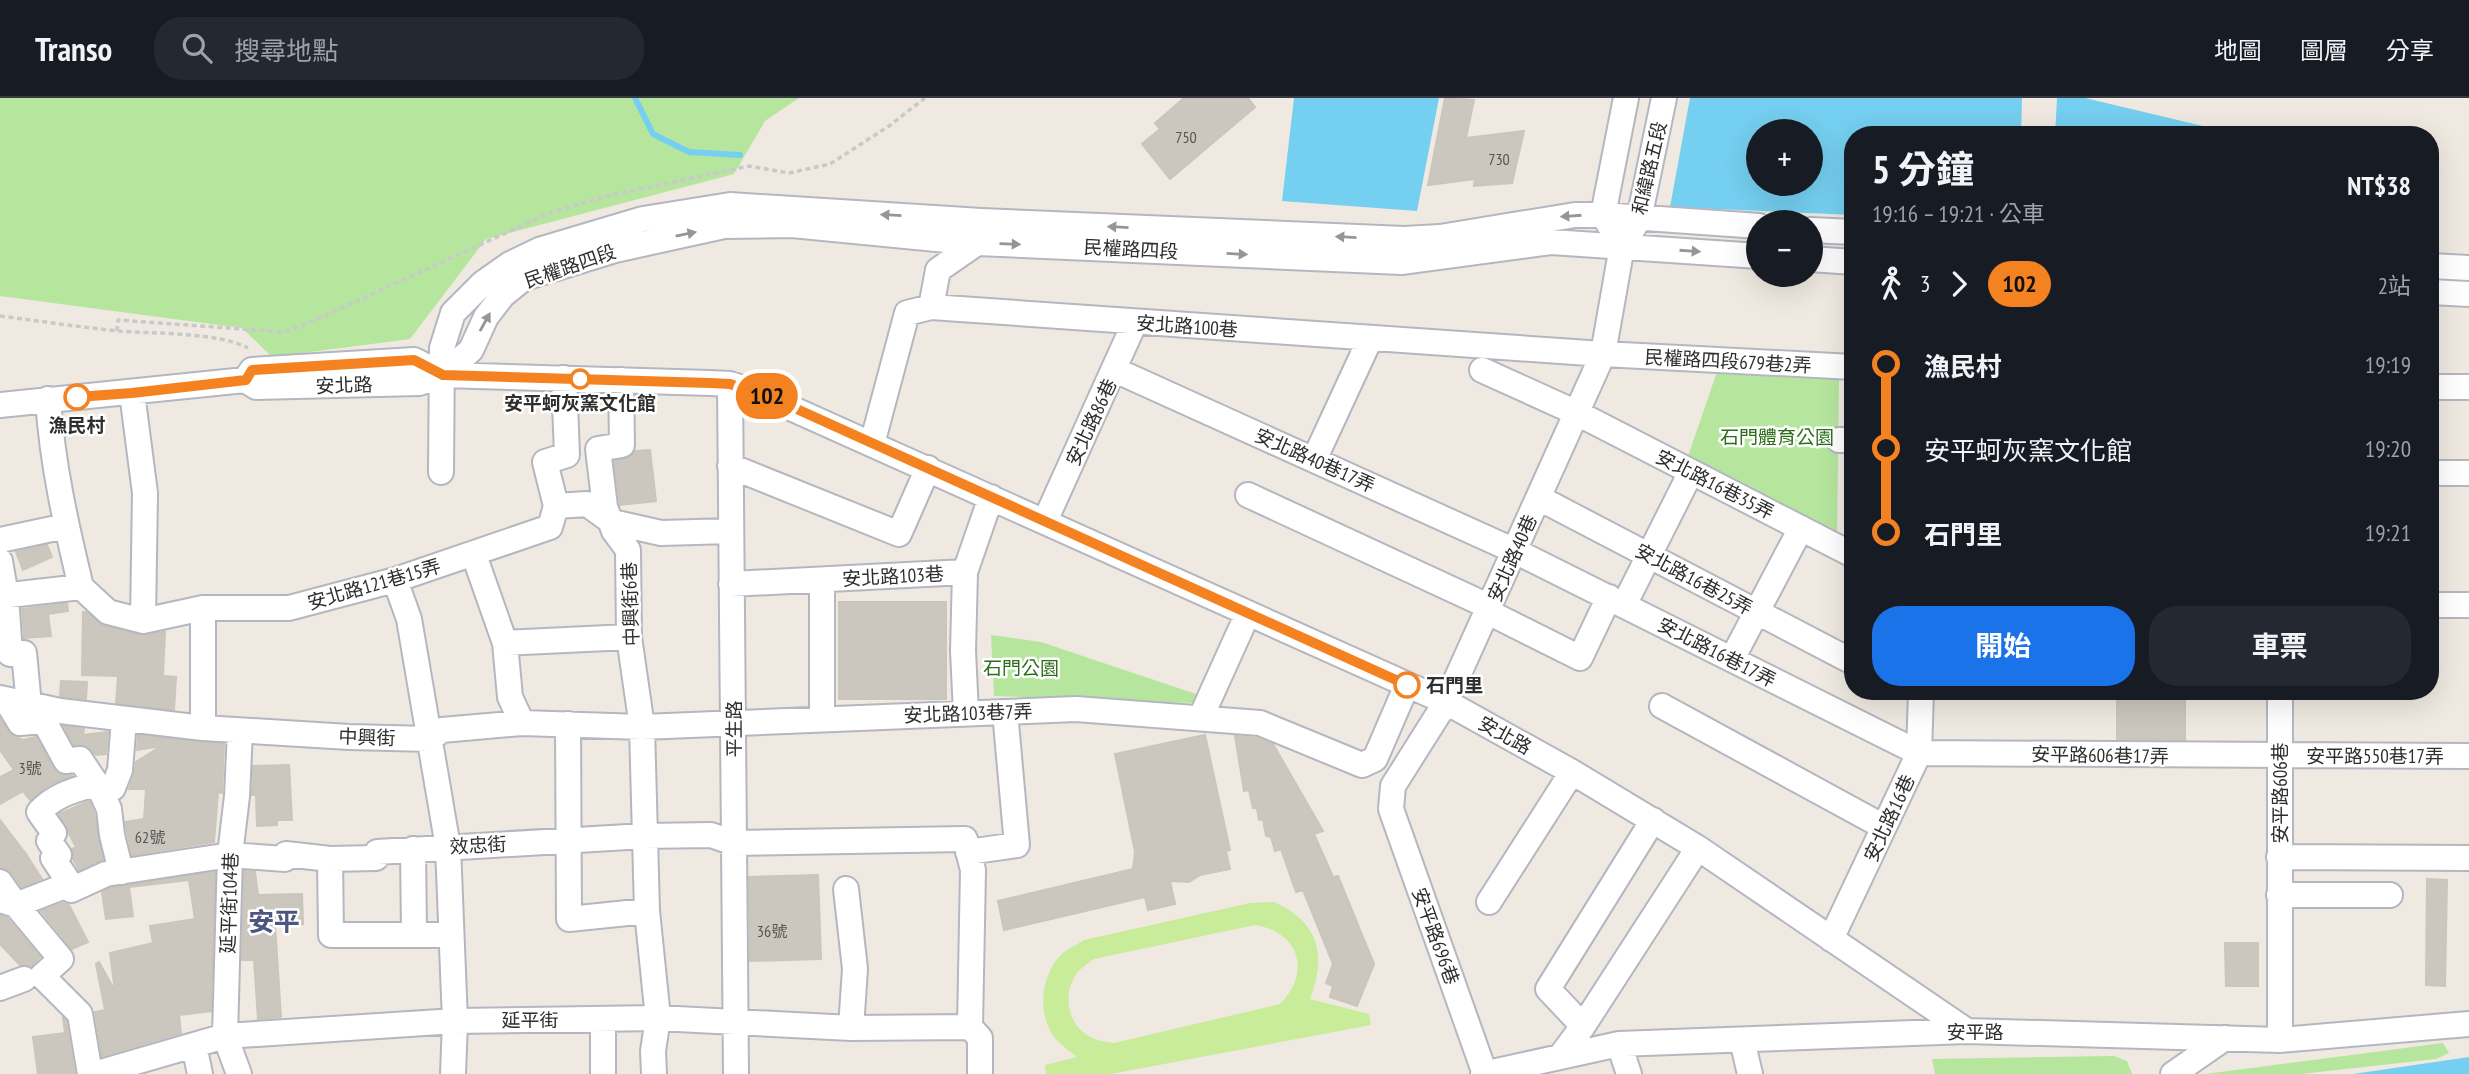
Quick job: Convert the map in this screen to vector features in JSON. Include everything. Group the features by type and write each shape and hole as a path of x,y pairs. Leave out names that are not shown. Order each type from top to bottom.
{"street":[{"name":"和緯路五段","path":"1626,98 1603,215 1622,247 1639,219 1664,98"},
{"name":"民權路四段","path":"441,472 442,348 453,313 483,283 510,264 539,250 643,219 730,205 979,232 1401,262 1551,242 1746,255"},
{"name":"民權路四段","path":"979,232 1404,239 1440,237 1546,219 1603,215 1746,225"},
{"path":"1823,231 1844,232"},
{"path":"872,444 907,313 931,307 939,270 979,232"},
{"name":"安北路40巷","path":"1390,798 1393,786 1446,702 1602,354 1622,247"},
{"path":"1823,260 1844,261"},
{"path":"2439,266 2469,268"},
{"path":"2439,292 2469,294"},
{"name":"安北路100巷","path":"931,307 1602,354"},
{"name":"安北路86巷","path":"1045,521 1135,322"},
{"path":"1314,460 1370,339"},
{"name":"民權路四段679巷2弄","path":"1602,354 1844,367"},
{"name":"安北路","path":"0,405 132,393 249,375 414,360 443,375 730,384 779,401 1446,702 1572,772 1698,848 1967,1031"},
{"name":"安北路40巷17弄","path":"1115,370 1515,551"},
{"path":"1482,370 1577,413"},
{"path":"564,378 567,456 545,462 556,506 587,504 612,522 661,533 731,531"},
{"name":"中興街6巷","path":"621,380 622,445 598,449 605,507 614,531 628,550 629,637 642,727 647,911 657,1018 653,1051 654,1074"},
{"name":"平生路","path":"730,384 736,1074"},
{"path":"2439,387 2469,387"},
{"path":"132,393 145,493 143,621"},
{"path":"3,596 81,587 66,526 50,432 48,399"},
{"name":"安北路16巷35弄","path":"1577,413 1844,550"},
{"path":"730,466 899,534 928,468"},
{"path":"1248,495 1489,609 1580,658 1616,601 1649,556 1691,472"},
{"path":"2439,473 2469,473"},
{"name":"安北路103巷","path":"966,713 963,651 965,572 991,497"},
{"name":"安北路16巷25弄","path":"1539,498 1844,657"},
{"name":"安北路121巷15弄","path":"81,587 108,612 143,621 203,608 289,608 396,580 550,527 556,506"},
{"path":"0,540 66,526"},
{"path":"1732,659 1801,528"},
{"name":"安北路16巷17弄","path":"1515,551 1919,753"},
{"path":"474,555 505,643 510,697 522,723"},
{"path":"0,561 10,654 24,653 11,711 44,721 66,761 80,759 109,809 111,835 121,872"},
{"name":"安北路103巷","path":"731,584 965,572"},
{"path":"396,580 409,619 448,847 455,1021 453,1074"},
{"name":"安北路103巷","path":"822,580 822,719"},
{"path":"2439,605 2469,605"},
{"path":"203,608 203,728"},
{"path":"1201,717 1248,613"},
{"path":"505,643 629,637"},
{"name":"安北路103巷7弄","path":"734,722 1076,709 1201,717 1260,723 1362,765 1374,759 1407,685"},
{"name":"安北路16巷","path":"1831,939 1919,753 1921,700"},
{"name":"安平路606巷","path":"2280,700 2280,1040"},
{"path":"1662,706 1885,827"},
{"name":"中興街","path":"11,711 240,731 430,739 442,730 522,723 642,727 734,722"},
{"path":"980,1074 979,1038 970,1027 972,870 968,852 1017,845 1005,712"},
{"path":"70,884 53,858 59,855 49,841 54,833 39,812 49,801 69,791 91,785 100,790 113,788 120,770 124,720"},
{"path":"568,723 569,919 647,911"},
{"name":"延平街104巷","path":"239,1074 225,1036 230,855 237,796 240,731"},
{"name":"安平路606巷17弄","path":"1919,753 2280,756"},
{"name":"安平路550巷17弄","path":"2280,756 2469,756"},
{"path":"1489,902 1572,772"},
{"name":"安平路696巷","path":"1390,798 1391,809 1484,1074"},
{"path":"1583,1026 1548,989 1653,820"},
{"name":"效忠街","path":"8,903 70,884 71,890 106,874 230,855 285,859 286,854 330,859 376,858 377,852 413,849 644,836 711,835 734,843 965,839 968,852"},
{"path":"1560,1058 1698,848"},
{"path":"413,849 414,934"},
{"path":"2279,858 2469,858"},
{"path":"330,859 331,935 451,935"},
{"path":"0,882 8,903 61,958 42,976 80,1014 92,1074"},
{"path":"846,889 855,969 851,1028"},
{"path":"2279,895 2390,895"},
{"path":"0,988 24,979"},
{"name":"延平街","path":"92,1074 225,1036 455,1021 657,1018 851,1028 970,1027"},
{"path":"603,1020 603,1074"},
{"name":"安平路","path":"1484,1074 1619,1044 1967,1031 2280,1040 2469,1024"},
{"path":"2173,1074 2225,1038"},
{"path":"1742,1040 1750,1074"},
{"path":"1619,1044 1629,1074"},
{"path":"194,1045 200,1074"}],"path":[{"path":"117,331 118,320 284,332 552,212 607,196 749,166 789,173 830,164 889,126 925,98"},
{"path":"0,316 236,342 249,348 249,375"}],"green space":[{"path":"0,98 799,98 765,121 734,174 486,239 410,339 272,357 242,328 0,296"},
{"name":"石門體育公園","path":"1718,369 1839,380 1837,536 1687,459"},
{"name":"石門公園","path":"991,635 1041,642 1202,696 1194,703 994,696"},
{"path":"1274,902 1301,919 1310,930 1318,954 1318,968 1310,999 1369,1014 1371,1025 1111,1074 1046,1074 1045,1065 1077,1057 1052,1034 1043,1004 1045,983 1062,954 1084,940 1250,903","holes":["1255,925 1270,929 1291,945 1298,967 1290,992 1280,1004 1114,1043 1088,1036 1080,1029 1070,1012 1069,992 1072,982 1079,971 1094,959"]},
{"path":"2443,1043 2449,1053 2436,1059 2301,1074 2205,1074"},
{"path":"2114,1056 2127,1061 2132,1074 1935,1074 1932,1059"}],"water":[{"path":"1294,98 1439,98 1417,211 1282,201"},
{"path":"1690,98 2022,98 2021,126 1844,126 1844,215 1823,214 1823,210 1670,207"},
{"path":"2057,98 2085,98 2203,126 2055,126"},
{"path":"2469,1057 2469,1074 2353,1074"}],"building":[{"path":"1184,98 1248,98 1255,107 1170,179 1142,144 1160,129 1155,123"},
{"path":"1445,98 1474,100 1466,138 1524,131 1512,183 1474,186 1475,179 1428,185"},
{"path":"650,450 656,501 620,505 614,461 630,457 635,451"},
{"path":"47,545 52,557 23,570 16,552"},
{"path":"839,602 946,602 946,699 839,699"},
{"path":"67,603 68,611 48,614 51,636 24,638 22,609"},
{"path":"83,612 104,626 139,635 165,632 163,676 176,677 174,710 116,703 118,676 82,675"},
{"path":"61,681 87,682 86,699 60,696"},
{"path":"2117,700 2185,700 2185,740 2117,739"},
{"path":"0,719 14,736 23,740 36,737 59,774 73,775 49,785 30,800 23,791 0,804 0,777 14,770 0,750"},
{"path":"64,726 84,729 83,735 108,732 106,754 96,755 87,746 74,745"},
{"path":"138,735 224,744 222,793 218,792 214,842 132,855 125,822 144,819 146,789 129,789 136,762 161,746 137,750"},
{"path":"1205,735 1230,850 1226,851 1230,869 1200,875 1189,882 1170,881 1175,904 1148,910 1145,897 1004,930 998,901 1133,869 1135,852 1115,754"},
{"path":"1235,736 1257,738 1273,744 1323,831 1314,834 1333,877 1338,876 1374,964 1357,1006 1330,997 1333,986 1326,983 1333,964 1303,890 1296,892 1281,849 1275,851 1271,837 1266,836 1263,819 1259,820 1257,808 1253,808 1249,790 1244,791"},
{"path":"289,765 292,820 277,820 277,825 257,826 256,795 252,795 253,766"},
{"path":"89,801 103,860 79,870 73,859 72,849 76,847 59,814"},
{"path":"0,820 42,879 22,887 12,873 0,867"},
{"path":"244,871 255,872 258,895 302,894 303,924 275,925 281,1017 258,1019 254,960 242,960"},
{"path":"215,872 211,1011 179,1015 181,1033 102,1056 95,1012 105,1010 96,964 99,962 115,991 110,953 153,943 150,926 195,919 189,880 129,887 133,916 106,919 102,892 110,888"},
{"path":"818,875 821,959 750,961 749,877"},
{"path":"2427,879 2447,880 2445,986 2426,985"},
{"path":"63,903 69,905 88,942 72,949 41,911"},
{"path":"0,916 7,918 40,957 31,966 20,965 0,944"},
{"path":"2225,943 2258,943 2258,986 2226,986"},
{"path":"63,1018 66,1021 75,1074 38,1074 33,1037 65,1033"}],"waterway":[{"path":"635,98 653,134 689,152 740,155"}],"bus line":[{"name":"102","path":"77,397 246,380 252,370 414,360 443,375 730,384 779,401 1407,685"}],"place":[{"name":"安平蚵灰窯文化館","path":"580,379"},
{"name":"漁民村","path":"77,397"},
{"name":"石門里","path":"1407,685"}],"district":[{"name":"安平","path":"274,921"}]}
